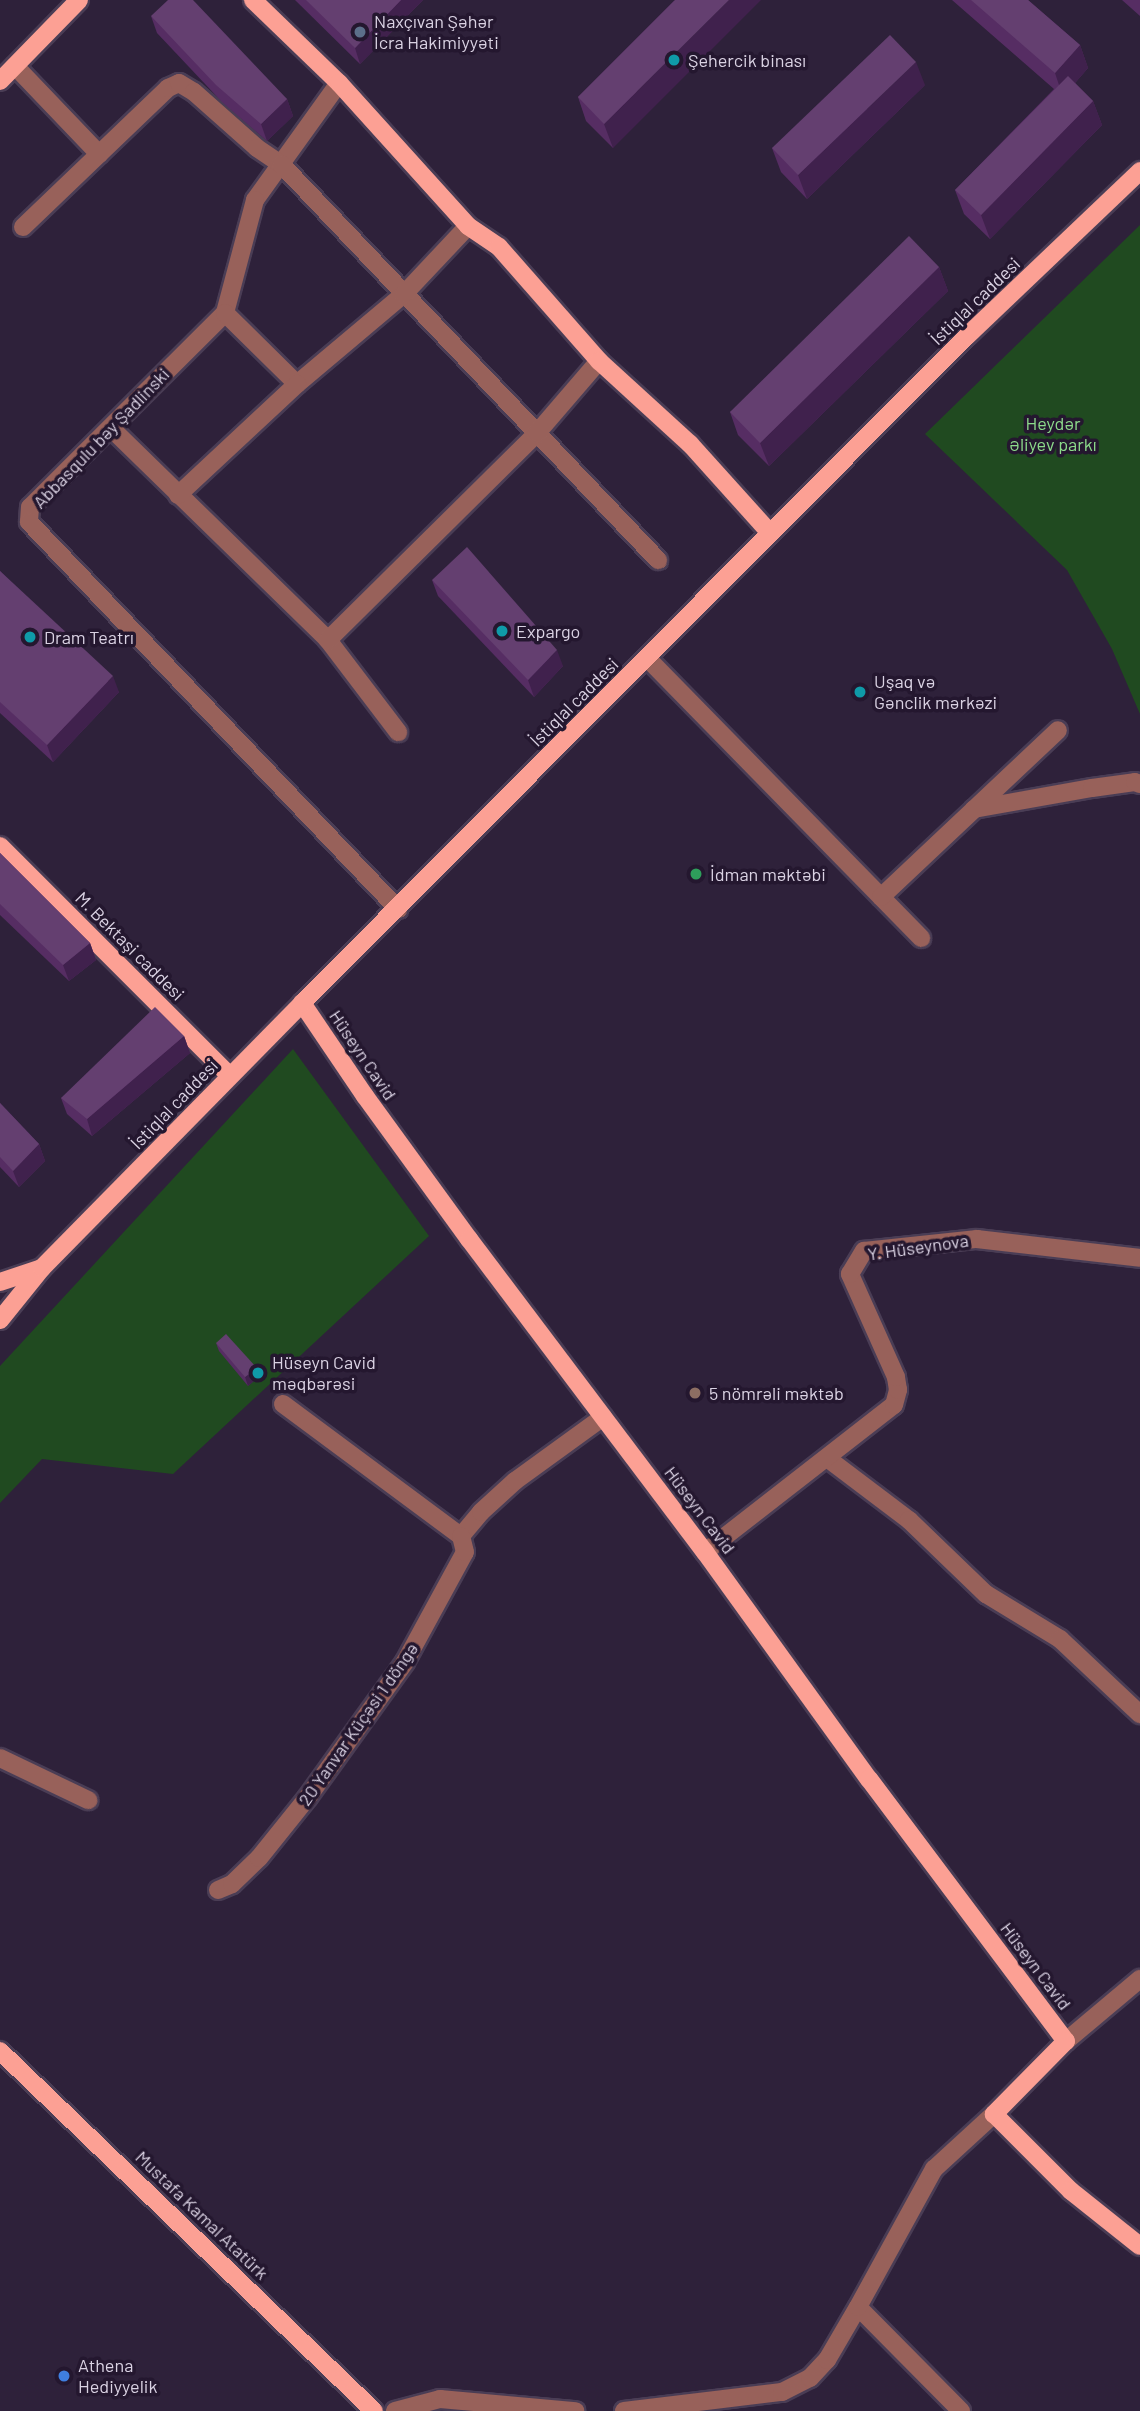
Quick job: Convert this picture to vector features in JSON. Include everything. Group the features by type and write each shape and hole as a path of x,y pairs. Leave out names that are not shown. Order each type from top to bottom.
{"main road":[{"path":"0,81 79,0"},
{"path":"253,0 340,83 468,226 499,247 599,361 690,444 770,533"},
{"name":"İstiqlal caddesi","path":"0,1320 42,1268 302,1003 968,335 1140,171"},
{"name":"M. Bektaşi caddesi","path":"0,846 230,1076"},
{"name":"Hüseyn Cavid","path":"302,1003 365,1096 705,1552 869,1779 1066,2041"},
{"path":"0,1282 42,1268"},
{"path":"1066,2041 994,2114 1071,2191 1140,2246"},
{"name":"Mustafa Kamal Atatürk","path":"0,2051 374,2411"}],"street":[{"path":"15,66 99,154"},
{"path":"23,227 168,88 179,83 194,92 257,148 281,163 658,560"},
{"name":"Abbasqulu bəy Şadlinski","path":"340,83 255,200 225,313 30,507 29,522 398,909"},
{"path":"178,495 298,384 404,294 468,226"},
{"path":"225,313 298,384"},
{"path":"328,640 537,433 599,361"},
{"path":"111,428 328,640 398,732"},
{"path":"647,658 921,938"},
{"path":"881,897 1058,730"},
{"path":"974,809 1067,792 1135,782 1140,784"},
{"name":"Y. Hüseynova","path":"705,1552 894,1405 898,1391 896,1377 850,1274 864,1251 977,1239 1140,1258"},
{"path":"283,1404 461,1536 481,1511 515,1480 603,1417"},
{"path":"827,1458 909,1520 986,1594 1060,1639 1140,1714"},
{"name":"20 Yanvar Küçəsi 1 döngə","path":"218,1890 232,1884 259,1858 308,1797 405,1662 464,1552 461,1536"},
{"path":"0,1758 88,1800"},
{"path":"1066,2041 1140,1979"},
{"path":"624,2411 782,2392 810,2378 827,2360 934,2169 994,2114"},
{"path":"858,2306 961,2411"},
{"path":"395,2411 440,2399 575,2411"}],"green space":[{"name":"Heydər Əliyev parkı","path":"1140,225 1140,714 1112,649 1067,570 925,434"},
{"path":"293,1049 429,1236 173,1474 42,1459 0,1503 0,1366"}],"building":[{"path":"168,0 193,0 287,99 261,124 216,85 151,16"},
{"path":"306,0 401,0 355,48"},
{"path":"675,0 729,0 604,124 578,97"},
{"path":"971,0 1028,0 1080,45 1055,73"},
{"path":"890,35 916,62 798,175 772,148"},
{"path":"1068,76 1093,101 981,215 955,190"},
{"path":"909,236 939,267 760,443 730,412"},
{"name":"Expargo","path":"467,547 557,650 528,680 432,580"},
{"name":"Dram Teatrı","path":"0,571 113,676 47,745 0,702"},
{"path":"0,853 90,943 63,965 0,904"},
{"path":"155,1007 184,1036 87,1119 61,1098"},
{"path":"0,1103 39,1144 13,1171 0,1157"},
{"path":"226,1334 257,1368 245,1377 216,1343"}],"place":[{"name":"Naxçıvan Şəhər İcra Hakimiyyəti","path":"360,32"},
{"name":"Şehercik binası","path":"674,60"},
{"name":"Expargo","path":"502,631"},
{"name":"Dram Teatrı","path":"30,637"},
{"name":"Uşaq və Gənclik mərkəzi","path":"860,692"},
{"name":"İdman məktəbi","path":"696,874"},
{"name":"Hüseyn Cavid məqbərəsi","path":"258,1373"},
{"name":"5 nömrəli məktəb","path":"695,1393"},
{"name":"Athena Hediyyelik","path":"64,2376"}]}
